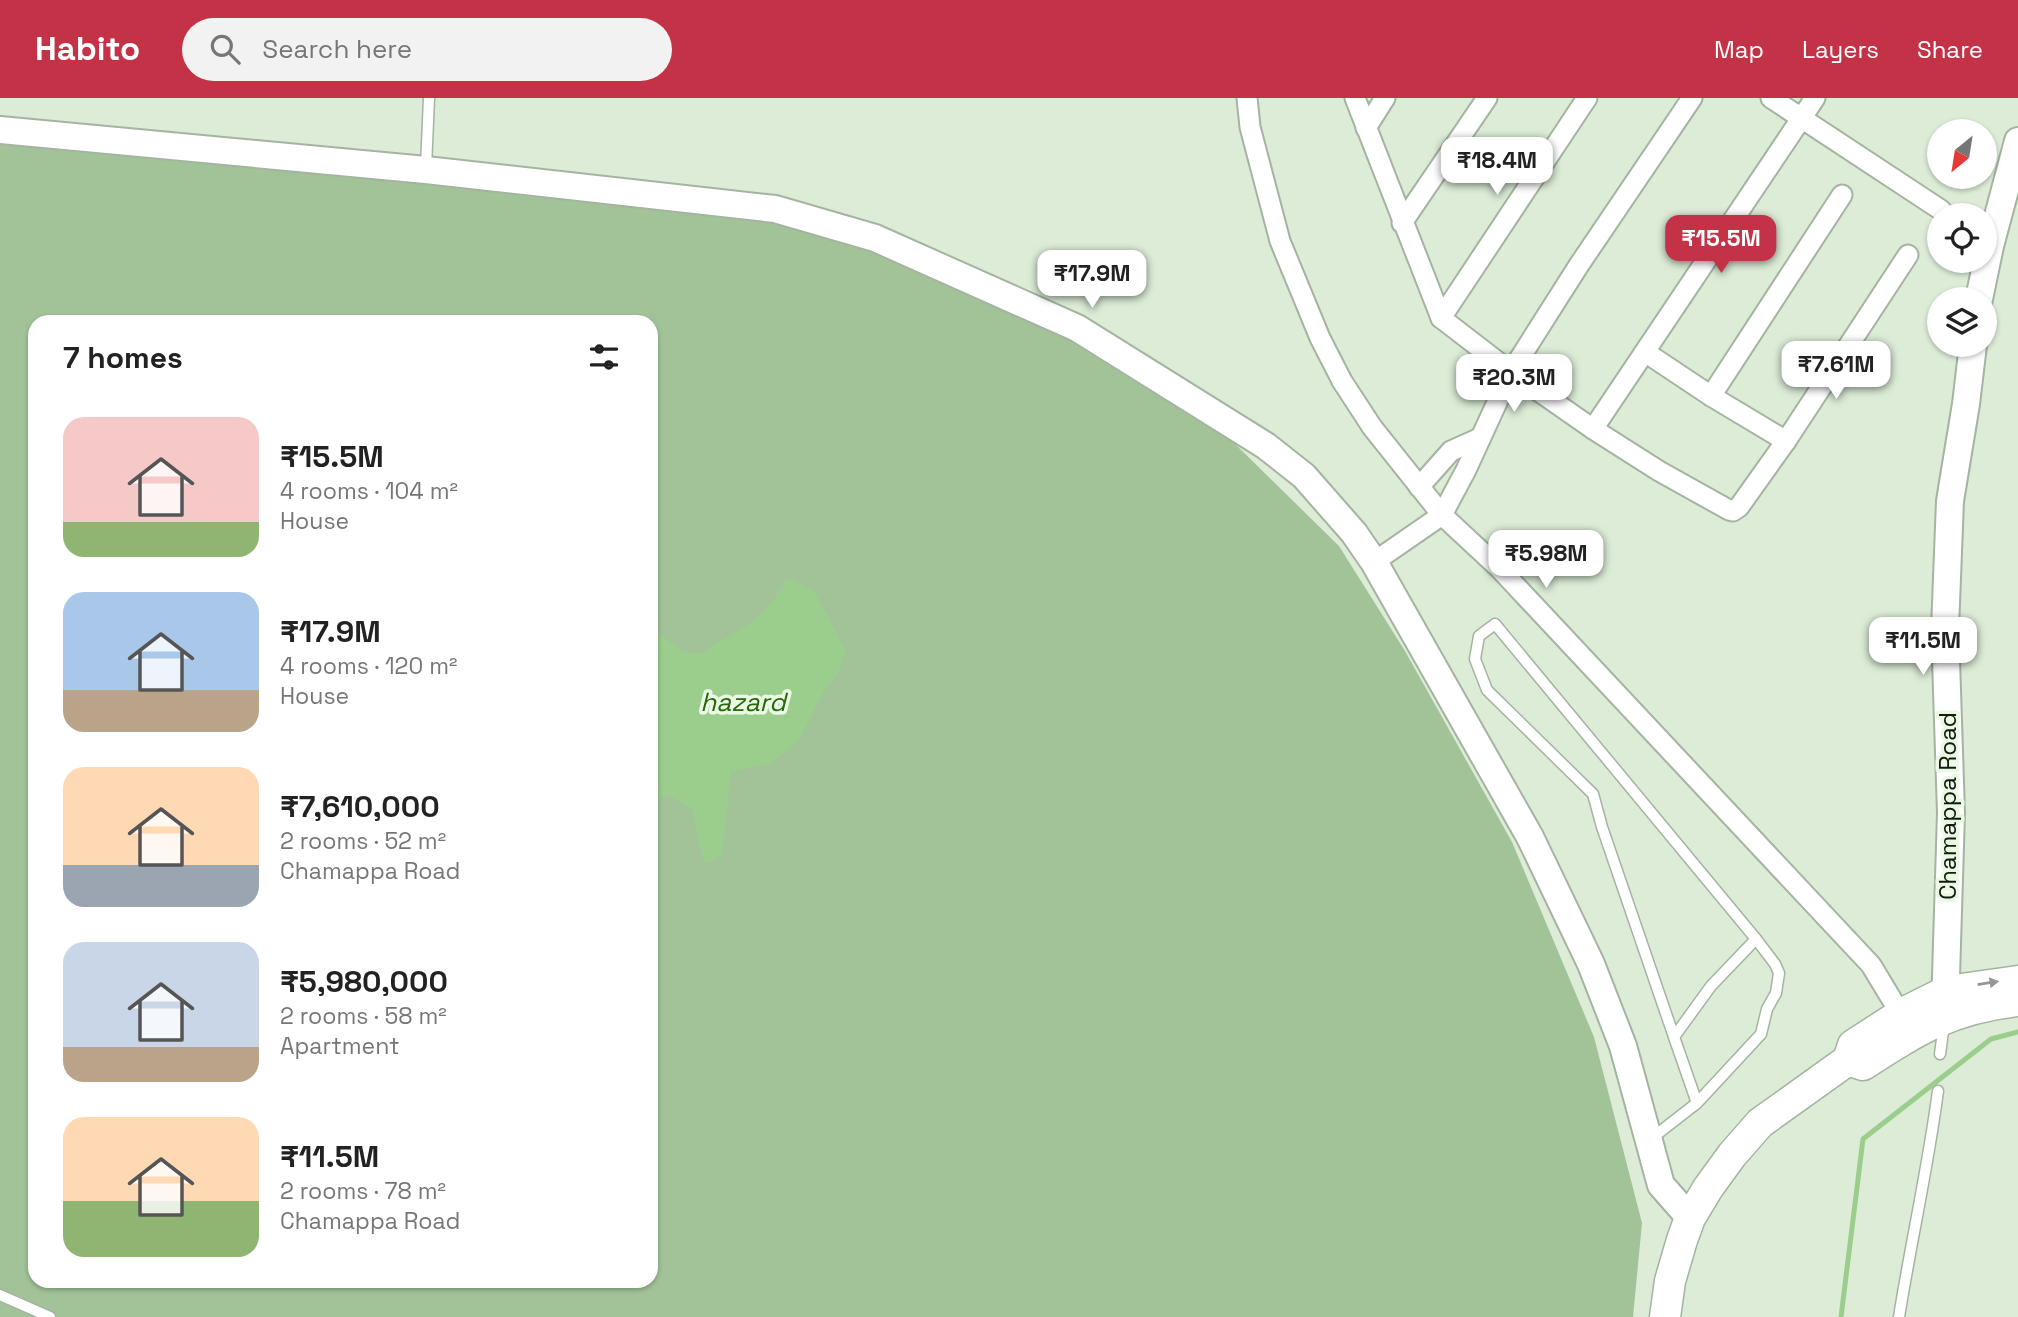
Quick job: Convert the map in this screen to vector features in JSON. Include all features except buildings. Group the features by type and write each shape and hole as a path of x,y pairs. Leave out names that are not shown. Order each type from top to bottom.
{"main road":[{"path":"1665,1317 1670,1281 1690,1218 1732,1155 1760,1123 1848,1060 1853,1045 1946,1004 2018,981"},
{"path":"1946,1004 1986,1005 2018,1001"}],"street":[{"path":"1247,98 1250,127 1280,241 1320,338 1342,381 1372,427 1442,515 1499,569 1871,965 1907,1023"},
{"path":"1355,98 1441,318 1592,429 1659,471 1733,511 1739,507 1786,441 1908,255"},
{"path":"1366,128 1385,98"},
{"path":"1402,223 1486,98"},
{"path":"1441,318 1587,98"},
{"path":"1374,562 1442,515 1511,372 1578,265 1692,98"},
{"path":"1771,98 1930,203"},
{"path":"1592,429 1815,98"},
{"path":"0,130 426,170 775,209 875,237 1077,328 1266,446 1304,476 1354,533 1374,562 1530,837 1586,953 1623,1046 1661,1185 1690,1218"},
{"path":"1981,287 2018,141"},
{"path":"1712,396 1842,195"},
{"path":"1645,352 1786,441"},
{"name":"Chamappa Road","path":"1946,1004 1951,813 1945,629 1950,501 1972,357"},
{"path":"1419,487 1451,451 1480,438"}],"lane":[{"path":"426,170 429,98"},
{"path":"1649,1141 1697,1103 1761,1034 1767,1009 1776,993 1779,973 1756,939 1495,624 1479,636 1475,659 1487,690 1593,794 1697,1103"},
{"path":"1674,1037 1711,986 1756,939"},
{"path":"1940,1054 1946,1004"},
{"path":"1899,1317 1914,1224 1931,1144 1938,1091"},
{"path":"0,1295 50,1317"}],"shaded area":[{"path":"0,144 658,200 792,218 1036,320 1234,443 1339,546 1405,651 1512,842 1594,1037 1642,1223 1633,1317 0,1317"}],"water":[{"name":"hazard","path":"792,579 814,591 846,652 837,674 824,691 799,740 771,763 731,771 722,855 706,864 692,809 668,795 658,800 658,635 683,652 701,654 751,623 773,600 785,580"}],"waterway":[{"path":"1841,1317 1863,1139 1991,1039 2018,1032"}]}
